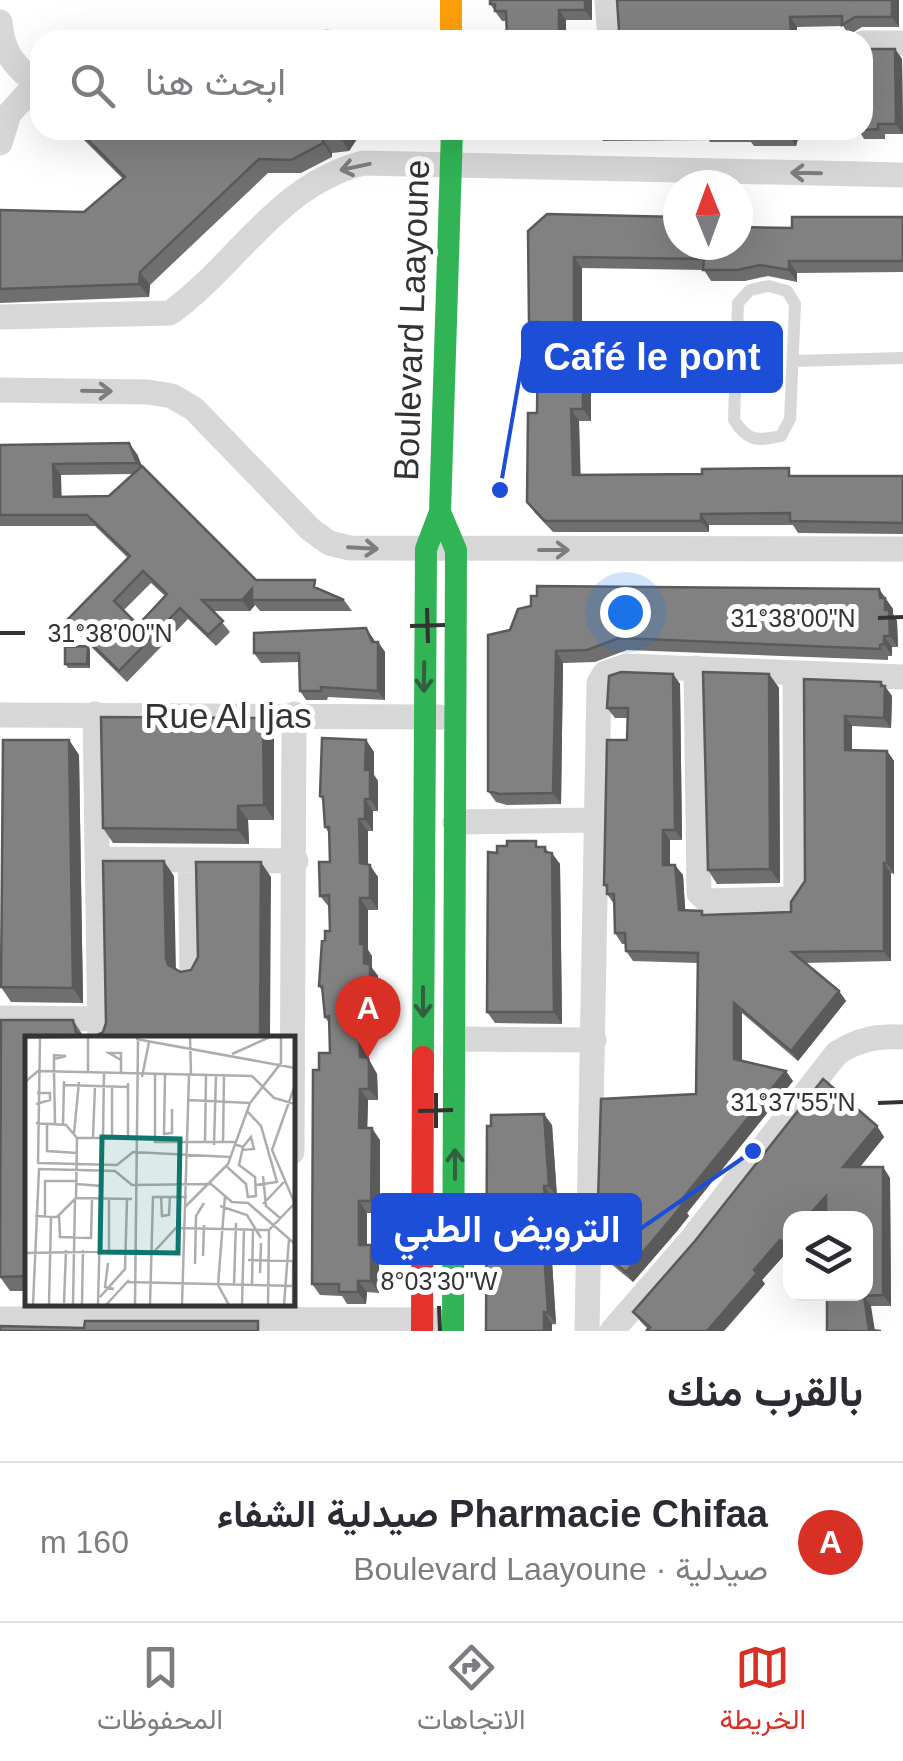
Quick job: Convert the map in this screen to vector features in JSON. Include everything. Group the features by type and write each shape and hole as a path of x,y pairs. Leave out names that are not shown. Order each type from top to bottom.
{"street":[{"path":"451,0 451,30"},
{"path":"607,0 609,30"},
{"path":"0,22 7,55 30,78"},
{"path":"873,44 903,42"},
{"path":"0,143 9,114 30,94"},
{"name":"Boulevard Laayoune","path":"422,1326 426,550 440,512 452,140"},
{"path":"0,317 170,314 302,188 340,169 363,163 903,175"},
{"path":"0,390 148,392 172,396 194,409 310,529 329,543 350,548 903,549"},
{"name":"Boulevard Laayoune","path":"440,512 456,550 453,1326"},
{"path":"588,1331 597,693 606,673 626,666 903,677"},
{"path":"696,668 699,893 707,900 790,899 796,891 795,673"},
{"path":"0,1018 100,1029 95,714"},
{"path":"294,714 294,1036"},
{"name":"Rue Al Ijas","path":"0,715 456,717"},
{"path":"455,822 595,820"},
{"path":"98,859 296,861"},
{"path":"190,861 192,971"},
{"path":"612,1331 690,1242 837,1053 856,1041 879,1036 903,1037"},
{"path":"456,1038 594,1040"},
{"path":"0,1319 96,1311 183,1325 292,1318 453,1326"}],"lane":[{"path":"769,286 787,290 796,304 793,360 790,418 781,436 760,440 743,434 734,420 738,302 750,290 769,286"},
{"path":"793,360 903,358"}],"building":[{"path":"490,0 585,0 585,10 559,10 559,30 507,30 506,11 495,11 495,4 490,4"},
{"path":"617,0 892,0 892,17 855,17 842,25 842,16 790,17 791,30 619,30"},
{"path":"873,49 895,49 896,124 878,124 878,129 873,129"},
{"path":"88,140 323,140 291,160 259,159 140,272 139,284 0,289 0,210 84,212 125,177"},
{"path":"547,214 663,217 663,258 574,257 574,325 583,326 583,409 571,409 573,475 702,474 702,469 789,468 789,476 903,476 903,523 790,521 790,513 701,514 701,521 545,521 527,502 528,413 537,413 538,322 529,322 528,231"},
{"path":"792,217 903,217 903,261 789,261 789,270 760,265 703,270 704,260 753,260 753,227 792,228"},
{"path":"129,443 137,463 53,464 54,497 109,496 142,466 256,580 315,580 314,587 344,600 252,600 252,589 242,600 202,600 223,621 208,635 180,608 119,671 67,620 130,556 87,515 0,515 0,445","holes":["143,571 167,594 138,625 114,601"]},
{"path":"537,586 879,589 880,598 885,598 885,610 889,610 890,636 884,636 880,649 619,638 587,650 556,651 553,793 499,794 488,791 488,635 510,630 518,609 531,606"},
{"path":"366,628 372,642 378,642 378,691 321,687 321,691 300,691 299,653 254,653 254,633"},
{"path":"88,646 87,664 65,664 65,647"},
{"path":"621,672 673,674 675,830 663,830 663,865 675,865 679,910 702,911 702,915 791,912 791,902 805,881 804,679 881,682 885,686 884,718 845,716 845,750 887,751 884,951 792,952 839,991 791,1051 734,1003 734,1059 786,1071 626,1272 597,1249 633,1203 598,1202 601,1099 696,1094 698,953 626,951 625,933 615,933 614,894 607,894 604,885 607,740 627,740 628,708 607,708 609,676"},
{"path":"703,672 769,674 770,869 708,870"},
{"path":"101,717 263,718 264,805 238,806 238,830 103,828"},
{"path":"322,738 366,740 365,770 370,770 370,799 365,799 365,819 359,819 360,863 370,865 370,898 360,898 360,944 364,944 364,963 370,965 370,990 364,990 365,1011 359,1011 360,1057 368,1058 369,1089 360,1089 359,1128 372,1128 371,1201 359,1201 359,1245 371,1245 371,1281 358,1281 358,1292 339,1292 339,1284 312,1284 313,1070 319,1070 319,1053 330,1053 329,1016 325,1017 319,986 322,941 325,931 330,931 329,895 320,896 319,862 330,862 329,827 325,827 320,796"},
{"path":"3,740 69,740 73,988 1,987"},
{"path":"507,841 536,841 536,847 545,847 545,852 552,853 554,1012 487,1012 488,852 497,853 497,846 507,846"},
{"path":"103,861 164,861 166,958 168,965 181,972 191,970 198,957 196,862 261,862 260,1036 95,1036 103,1032"},
{"path":"1,1020 73,1020 76,1032 83,1036 25,1036 25,1276 0,1277"},
{"path":"823,1079 877,1126 843,1167 883,1167 883,1295 873,1296 873,1211 826,1211 826,1196 813,1211 783,1211 783,1242 780,1240 754,1270 757,1273 707,1331 647,1330 650,1327 633,1312 695,1241"},
{"path":"544,1114 549,1249 544,1250 548,1313 544,1312 544,1331 486,1331 487,1126 491,1126 491,1115"},
{"path":"827,1301 865,1301 869,1330 881,1331 827,1331"},
{"path":"85,1321 258,1321 258,1331 0,1331 0,1326 84,1328"}],"traffic: fast":[{"path":"423,1057 426,549 440,512 452,140"},
{"path":"440,512 456,550 453,1331"}],"traffic: slow":[{"path":"451,0 451,30"}],"traffic: jam":[{"path":"422,1331 423,1057"}],"place":[{"name":"Café le pont","path":"500,490"},
{"name":"Pharmacie Chifaa صيدلية الشفاء","path":"368,1058"},
{"name":"الترويض الطبي","path":"753,1151"}]}
